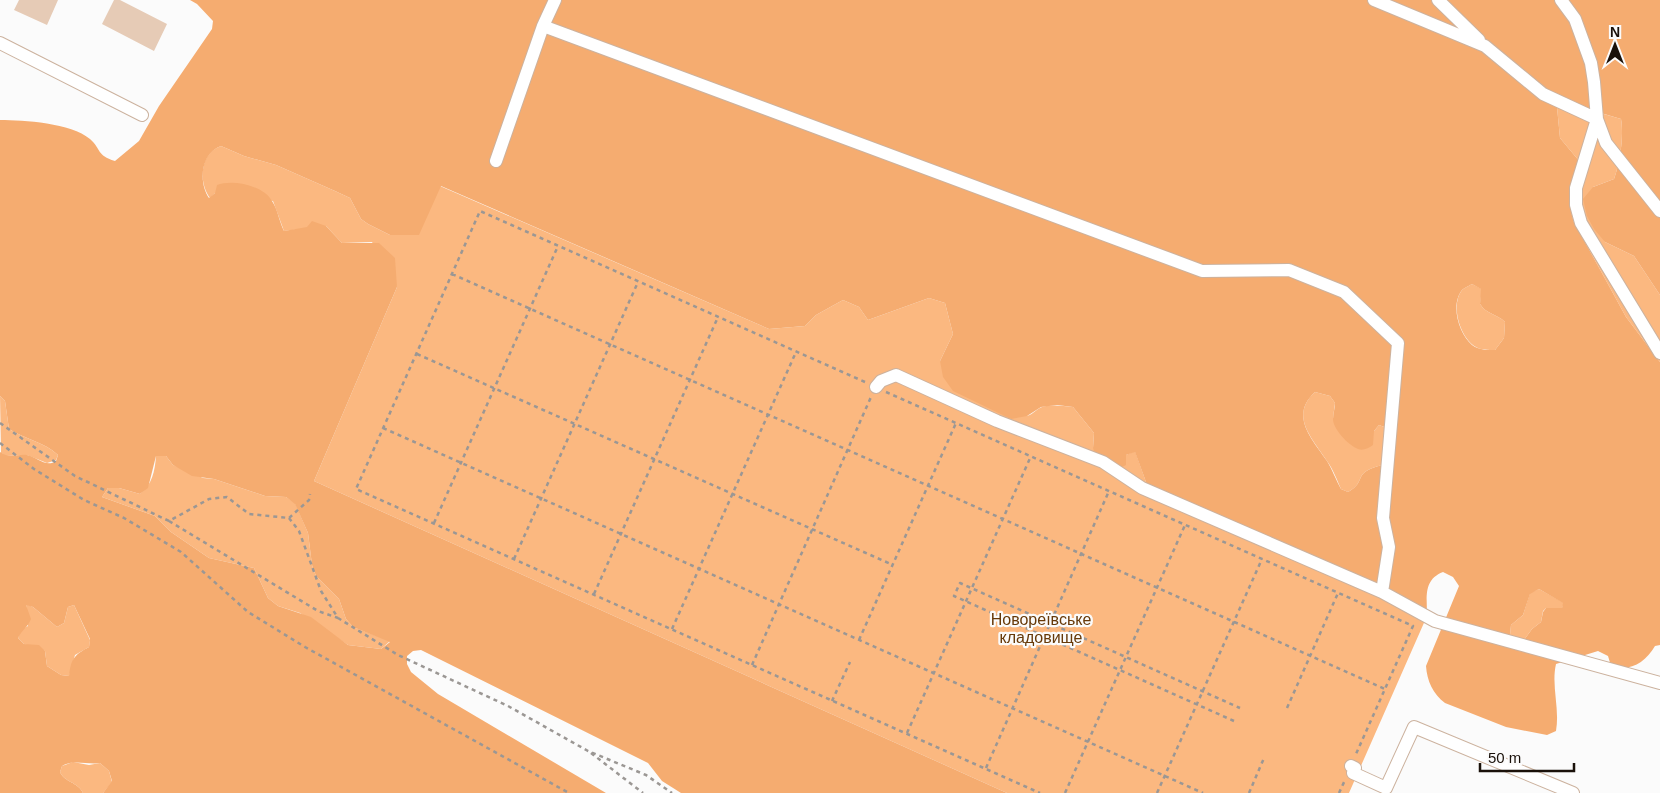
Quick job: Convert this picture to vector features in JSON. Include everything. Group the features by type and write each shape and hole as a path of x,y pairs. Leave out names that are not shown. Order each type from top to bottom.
{"street":[{"path":"496,161 543,26 555,0"},
{"path":"1374,0 1485,46"},
{"path":"1438,0 1485,46 1543,94 1597,119"},
{"path":"1560,0 1575,19 1591,63 1597,119 1606,143 1660,211"},
{"path":"543,26 1202,271 1289,270 1344,292 1398,343 1383,518 1389,547 1382,592"},
{"path":"0,43 142,115"},
{"path":"1597,119 1576,188 1576,205 1586,231 1660,353"},
{"path":"876,387 881,381 896,375 997,421 1103,462 1142,488 1382,592 1435,621 1660,683"},
{"path":"1351,766 1355,768 1353,773 1386,788 1414,727 1573,793"}],"path":[{"path":"1040,793 356,489 480,211 1413,626 1356,754"},
{"path":"434,523 558,246"},
{"path":"452,274 1386,689"},
{"path":"514,559 638,282"},
{"path":"594,594 718,317"},
{"path":"672,629 796,352"},
{"path":"417,354 893,566"},
{"path":"752,665 876,387"},
{"path":"859,640 956,423"},
{"path":"0,424 75,476 169,521 318,611 338,618 398,655 508,706 588,751 646,776 672,793"},
{"path":"383,428 1203,793"},
{"path":"0,443 34,469 84,500 124,518 181,552 248,612 305,648 569,793"},
{"path":"907,734 1031,456"},
{"path":"985,769 1110,491"},
{"path":"289,518 309,500 310,494"},
{"path":"169,521 209,499 227,497 249,514 289,518 299,531 321,591 338,618"},
{"path":"1065,793 1185,525"},
{"path":"1157,793 1262,559"},
{"path":"1234,721 954,596 960,583 1240,708"},
{"path":"1287,708 1338,593"},
{"path":"832,700 850,662"},
{"path":"588,751 643,793"},
{"path":"1248,793 1264,758"},
{"path":"1339,793 1345,779"}],"green space":[{"path":"1563,102 1621,119 1621,149 1614,179 1593,187 1605,242 1634,256 1660,295 1660,362 1626,317 1574,222 1571,199 1573,184 1580,162 1560,138 1557,107"},
{"name":"Новореївське кладовище","path":"221,146 244,156 276,165 350,198 361,219 390,235 440,186 769,329 805,326 816,315 843,300 859,307 868,320 929,298 945,303 953,334 940,361 968,389 988,405 1012,415 1025,416 1046,406 1073,407 1094,433 1093,448 1126,455 1135,451 1146,482 1427,616 1349,793 1007,793 314,481 397,287 372,242 342,243 326,226 284,231 273,201 215,193 210,198 204,184 203,169 209,155"},
{"path":"1472,284 1482,289 1480,304 1482,307 1505,322 1504,338 1495,350 1480,349 1470,343 1458,321 1458,296 1462,290"},
{"path":"1315,392 1330,396 1335,403 1333,418 1374,431 1379,425 1387,428 1383,465 1363,474 1354,488 1348,492 1341,489 1331,467 1310,435 1303,418 1307,401"},
{"path":"0,396 5,401 9,429 53,451 58,455 56,460 47,463 27,455 6,456 1,453"},
{"path":"156,456 166,456 173,465 203,478 214,479 265,496 286,497 295,503 308,533 312,565 316,576 339,599 346,619 353,627 390,641 381,649 348,645 300,613 278,606 268,598 254,568 209,558 171,532 155,516 102,497 108,488 119,488 140,494 152,477"},
{"path":"1539,589 1564,603 1562,608 1546,608 1543,611 1541,622 1532,629 1519,647 1510,635 1511,625 1523,615 1530,593"},
{"path":"26,604 33,607 57,627 64,623 68,607 74,605 90,640 89,647 75,655 69,676 61,675 47,666 45,651 24,644 18,638 21,630 28,626"},
{"path":"73,762 89,765 100,763 109,771 112,782 103,793 83,793 78,786 65,778 60,772 62,766"}],"shaded area":[{"path":"190,0 1660,0 1660,295 1634,256 1605,242 1594,229 1587,216 1583,199 1593,187 1614,179 1621,149 1621,119 1564,102 1557,107 1560,138 1580,162 1573,184 1571,199 1574,222 1626,317 1660,362 1660,645 1655,646 1647,657 1631,667 1618,668 1611,666 1608,656 1598,651 1556,664 1554,681 1557,714 1556,731 1547,735 1506,727 1445,703 1437,696 1429,682 1426,666 1459,586 1453,577 1443,572 1437,575 1429,584 1427,616 1147,494 1146,482 1135,452 1126,455 1126,465 1112,472 1098,464 1093,448 1094,433 1073,407 1057,405 1041,407 1027,416 1011,419 953,391 943,377 940,361 953,334 945,303 929,298 868,320 859,307 843,300 816,315 805,326 769,329 441,186 419,235 390,235 361,219 350,198 276,165 244,156 221,146 209,155 203,169 203,184 209,198 215,193 217,185 223,183 239,183 255,187 268,195 272,201 284,231 307,227 312,221 326,226 342,243 379,243 395,258 397,287 314,481 1007,793 681,793 662,781 648,763 421,650 413,651 407,656 407,664 411,672 438,694 606,793 103,793 112,781 109,771 100,763 71,763 62,766 60,772 65,778 78,786 83,793 0,793 0,452 10,456 27,455 49,463 56,461 58,455 47,447 9,429 5,401 0,396 0,120 34,122 71,129 90,139 105,157 115,161 139,141 159,106 212,29 213,21 197,4","holes":["1472,284 1481,289 1480,304 1482,307 1505,322 1504,338 1495,350 1475,347 1463,334 1456,311 1458,296 1462,290","1315,392 1330,396 1335,403 1333,419 1338,432 1358,449 1366,449 1373,445 1374,431 1379,425 1387,428 1383,465 1363,474 1354,488 1348,492 1341,489 1329,464 1310,436 1303,419 1307,401","156,456 166,456 173,465 192,476 214,479 265,496 286,497 295,504 308,533 312,565 316,576 339,599 346,619 353,627 390,642 381,649 348,645 311,617 278,606 268,598 254,568 209,558 171,532 155,516 102,497 108,488 119,488 140,494 148,488","1539,589 1563,603 1562,608 1546,608 1541,622 1532,629 1519,647 1510,635 1511,625 1523,615 1530,594","26,605 33,607 57,627 64,623 68,607 74,605 90,639 89,647 74,658 69,676 61,675 47,666 45,651 39,645 24,644 18,638 31,619"]}],"building":[{"path":"19,0 58,0 47,25 14,10"},
{"path":"114,0 120,0 167,24 154,51 102,24"}]}
